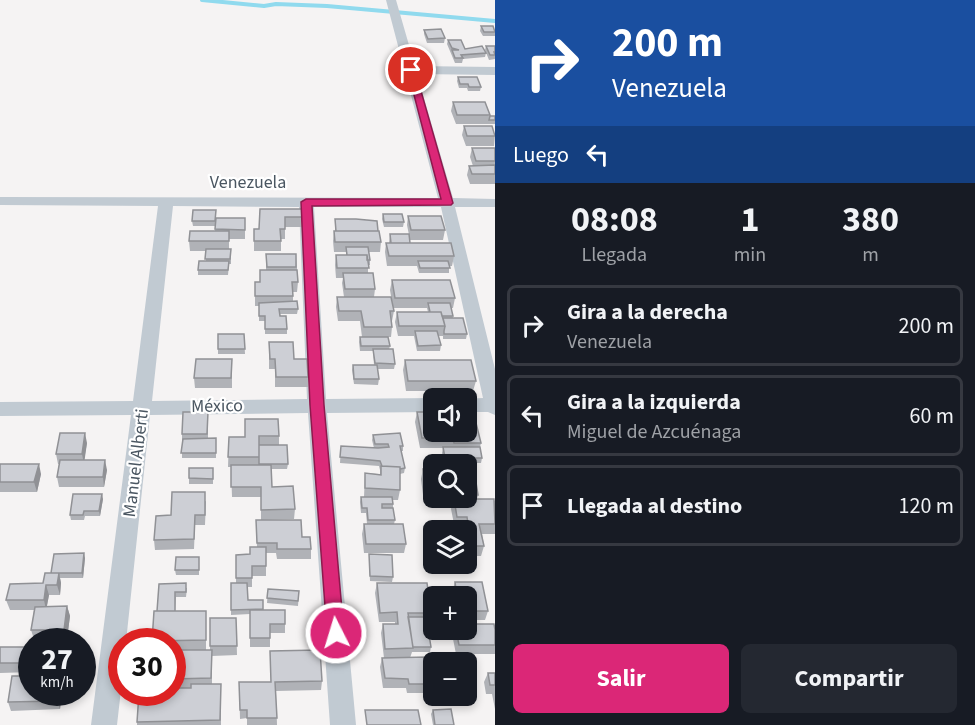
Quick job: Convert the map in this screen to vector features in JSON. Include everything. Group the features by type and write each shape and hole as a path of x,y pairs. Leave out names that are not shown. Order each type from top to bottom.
{"street":[{"path":"393,8 447,203 495,406 477,405"},
{"path":"411,70 495,71"},
{"name":"Venezuela","path":"0,201 495,203"},
{"name":"Manuel Alberti","path":"105,725 166,202"},
{"path":"306,202 317,405 343,725"},
{"name":"México","path":"0,409 423,405"}],"building":[{"path":"481,26 493,26 495,32 484,32"},
{"path":"441,29 445,38 428,39 424,30"},
{"path":"448,40 461,40 465,49 482,46 486,53 461,55 463,58 455,58 452,50 459,50 452,48"},
{"path":"486,46 495,46 495,55 490,55"},
{"path":"458,77 477,77 481,87 460,84"},
{"path":"453,102 485,102 490,115 457,115"},
{"path":"464,126 492,126 495,136 467,136"},
{"path":"472,148 495,148 495,161 476,161"},
{"path":"495,165 495,174 472,174 469,166"},
{"path":"260,209 303,209 303,217 285,217 285,229 280,229 281,241 254,241 254,229 259,229"},
{"path":"193,210 216,210 215,221 192,221"},
{"path":"383,214 402,214 404,222 384,222"},
{"path":"408,216 441,216 445,230 411,230"},
{"path":"216,218 245,218 245,230 215,229"},
{"path":"335,219 377,221 378,231 336,231"},
{"path":"190,231 229,231 229,241 189,241"},
{"path":"334,231 379,231 381,242 335,242"},
{"path":"390,234 409,234 410,243 391,243"},
{"path":"386,243 451,243 454,256 389,256"},
{"path":"346,247 368,247 370,260 367,260 367,255 347,255"},
{"path":"206,249 231,249 230,259 205,259"},
{"path":"266,254 296,254 296,267 267,267"},
{"path":"336,255 367,255 369,268 337,268"},
{"path":"199,261 229,261 228,270 198,270"},
{"path":"418,261 448,261 450,268 420,268"},
{"path":"260,270 297,270 298,282 292,282 293,296 255,296 255,282 260,282"},
{"path":"343,273 373,273 375,289 345,289"},
{"path":"392,280 450,280 455,298 395,298"},
{"path":"337,297 391,297 394,311 390,311 392,327 364,327 361,311 339,311"},
{"path":"297,301 298,309 279,309 280,316 286,316 287,329 265,329 265,316 259,316 259,303"},
{"path":"428,303 450,303 453,316 442,316 441,312 430,312"},
{"path":"397,312 441,312 445,326 399,326"},
{"path":"443,318 463,318 467,334 444,334"},
{"path":"415,331 437,331 441,345 418,346"},
{"path":"218,334 244,334 245,349 218,349"},
{"path":"360,337 388,337 390,346 361,346"},
{"path":"269,342 293,342 294,359 307,359 308,377 276,377 275,359 270,359"},
{"path":"373,349 393,349 395,364 375,363"},
{"path":"196,359 232,359 231,378 194,378"},
{"path":"405,360 471,360 476,381 408,381"},
{"path":"353,365 377,365 379,379 354,379"},
{"path":"183,412 208,412 207,434 182,434"},
{"path":"417,412 423,412 422,438"},
{"path":"245,419 278,419 279,436 259,436 259,457 228,457 229,437 245,437"},
{"path":"477,427 481,443 454,443 477,442"},
{"path":"60,433 85,433 82,454 56,454"},
{"path":"400,433 403,446 400,446 405,468 382,466 380,461 340,457 341,446 389,447 388,444 375,444 373,435"},
{"path":"216,438 216,453 181,453 183,439"},
{"path":"259,445 287,445 288,464 259,464"},
{"path":"443,447 480,447 482,458 477,458 477,454 444,454"},
{"path":"60,460 105,460 103,477 57,477"},
{"path":"0,464 39,464 34,482 0,482"},
{"path":"231,465 271,465 272,487 293,486 295,509 261,510 261,487 231,487"},
{"path":"381,466 400,467 400,490 365,488 365,473 381,475"},
{"path":"189,468 213,468 213,479 189,478"},
{"path":"172,492 205,492 205,515 195,515 194,539 154,540 156,516 171,515"},
{"path":"73,494 102,494 99,511 84,511 83,515 70,515"},
{"path":"361,497 392,497 393,504 382,504 382,508 393,508 395,520 368,520 367,508 362,508"},
{"path":"477,499 494,499 495,524 479,524 484,546 477,546 477,520 457,517 456,508 477,508"},
{"path":"256,520 301,520 302,537 310,537 311,549 277,549 277,543 257,543"},
{"path":"364,524 403,524 406,544 366,544"},
{"path":"250,547 266,547 266,566 252,566 252,578 236,578 236,555 250,554"},
{"path":"84,553 82,573 51,573 54,554"},
{"path":"369,554 392,555 393,577 370,576"},
{"path":"176,557 199,557 199,570 175,570"},
{"path":"45,573 59,573 57,585 46,585 44,600 6,600 10,584 43,583"},
{"path":"455,582 482,582 488,611 477,611 477,586 456,586"},
{"path":"186,583 186,592 175,592 175,611 157,611 159,584"},
{"path":"231,583 247,583 248,600 263,600 263,609 231,610"},
{"path":"377,583 427,583 427,586 423,586 423,613 408,613 413,648 385,649 383,624 398,624 397,612 380,613"},
{"path":"268,589 299,591 298,601 267,598"},
{"path":"67,606 64,628 31,628 35,607"},
{"path":"250,610 285,610 285,624 270,624 270,638 250,638"},
{"path":"154,611 206,611 206,640 186,640 186,628 153,628"},
{"path":"408,617 423,617 423,640 430,640 431,647 413,647"},
{"path":"210,618 236,618 237,646 210,646"},
{"path":"477,624 494,624 495,645 459,645 458,640 477,640"},
{"path":"0,647 18,647 18,663 0,663"},
{"path":"186,650 212,650 211,678 186,679"},
{"path":"320,650 322,681 275,682 277,718 247,718 247,710 240,710 239,682 271,682 270,651"},
{"path":"423,657 423,684 409,684 408,679 385,678 382,658"},
{"path":"488,673 495,673 495,685 490,685"},
{"path":"12,676 18,676 18,702 8,702"},
{"path":"191,684 221,684 220,720 137,722 138,706 186,706 186,688 191,688"},
{"path":"451,709 454,725 435,725 433,710"},
{"path":"365,710 418,710 421,725 367,725"}],"waterway":[{"path":"202,0 264,6 276,4 327,6 495,21"}],"route":[{"path":"336,633 317,405 306,202 447,203 411,70"}]}
